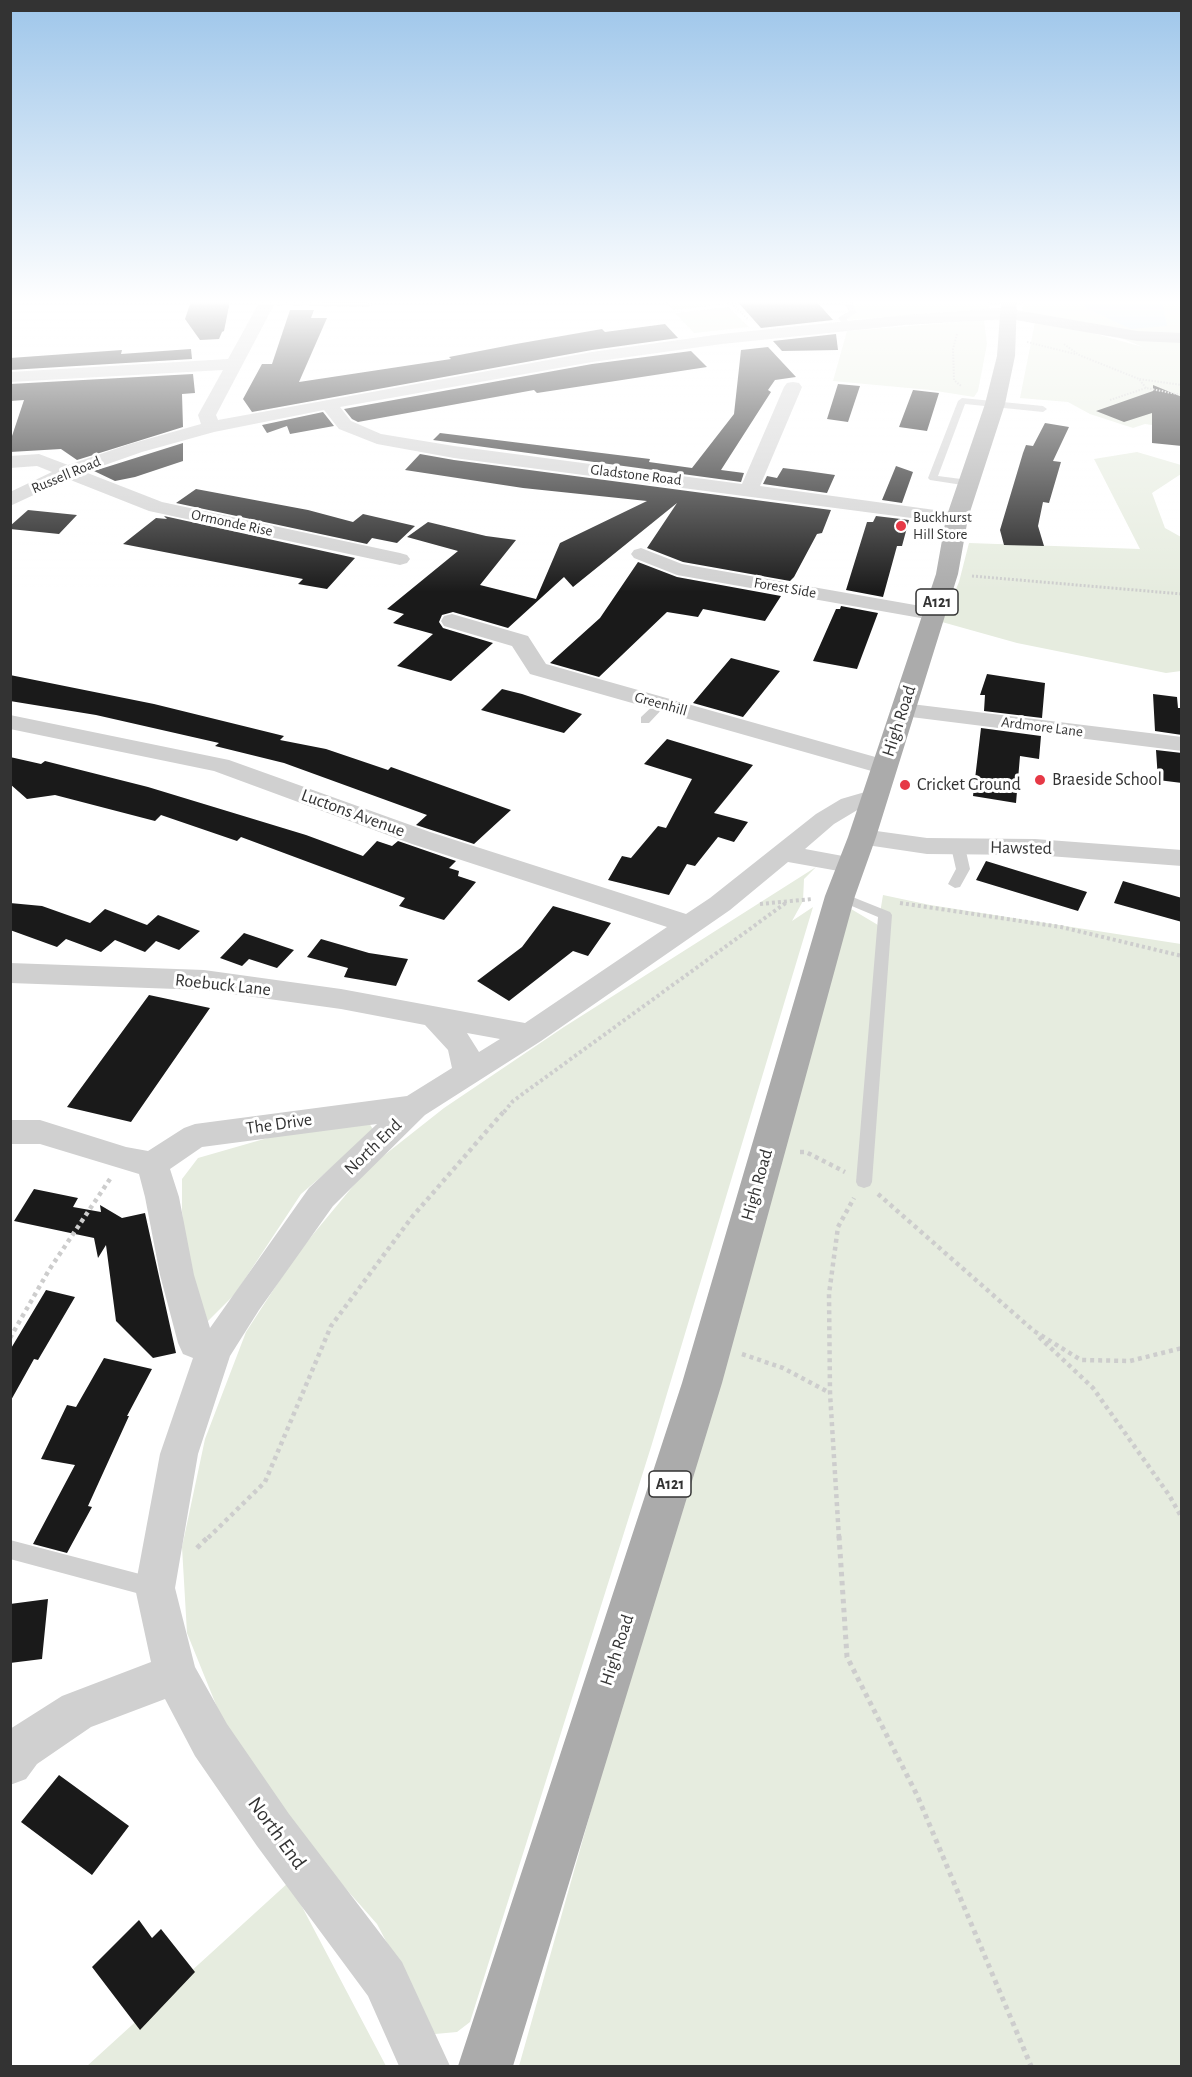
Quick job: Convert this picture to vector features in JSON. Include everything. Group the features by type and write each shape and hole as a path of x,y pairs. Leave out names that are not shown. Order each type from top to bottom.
{"main road":[{"name":"High Road","path":"486,2067 702,1383 834,887 862,837 932,614 947,574 957,518 969,483 989,398"}],"street":[{"path":"211,427 207,415 217,398"},
{"name":"Russell Road","path":"10,500 69,471 211,427 362,398"},
{"path":"749,489 788,398"},
{"name":"Gladstone Road","path":"328,404 345,425 377,439 454,452 957,518"},
{"name":"Ormonde Rise","path":"10,462 39,460 156,507 400,559"},
{"name":"Forest Side","path":"640,554 677,569 932,614"},
{"name":"Greenhill","path":"452,621 520,641 538,669 884,767"},
{"name":"Ardmore Lane","path":"903,710 1182,744"},
{"name":"Luctons Avenue","path":"10,722 220,765 421,838 689,926"},
{"name":"North End","path":"425,2067 386,1979 273,1830 211,1740 175,1674 156,1588 179,1454 214,1351 247,1300 321,1197 414,1107 530,1034 689,926 720,904 825,819 850,804 865,800 872,802"},
{"name":"Hawsted","path":"862,837 927,846 1035,847 1182,858"},
{"path":"782,853 834,887"},
{"name":"Roebuck Lane","path":"10,973 204,981 341,999 530,1034"},
{"path":"434,1016 462,1046 468,1064 468,1074"},
{"name":"The Drive","path":"139,1162 195,1136 414,1107"},
{"path":"10,1132 40,1132 139,1162 162,1197 177,1275 196,1343 214,1351"},
{"path":"10,1763 21,1748 77,1711 175,1674"}],"lane":[{"path":"969,483 933,478 962,401 1043,409"},
{"path":"645,720 661,704"},
{"path":"956,884 963,869 958,847"},
{"path":"834,887 885,915 864,1182"},
{"path":"10,1549 156,1588"}],"path":[{"path":"980,398 987,403"},
{"path":"1110,400 1116,398"},
{"path":"947,574 1182,594"},
{"path":"755,904 787,902 834,887"},
{"path":"891,901 1061,927 1182,956"},
{"path":"156,1588 265,1482 331,1326 412,1217 513,1101 787,902"},
{"path":"10,1338 49,1270 139,1162"},
{"path":"1031,2067 917,1795 847,1657 830,1393 829,1294 838,1227 864,1182 1034,1331 1081,1360 1130,1362 1182,1348"},
{"path":"1015,1313 1093,1388 1182,1518"}],"shaded area":[{"path":"1020,398 1181,398 1181,429 1145,424 1133,428 1090,414 1068,402"},
{"path":"1137,452 1181,465 1181,474 1152,493 1165,528 1181,537 1181,671 1166,673 1017,643 942,622 959,582 969,543 1140,549 1094,459"},
{"path":"816,867 804,879 803,901 792,921 813,907 651,1447 470,2022 457,2032 435,2034 377,1924 301,1838 223,1722 187,1633 182,1547 205,1439 246,1332 296,1255 368,1168 444,1108 564,1027"},
{"path":"883,895 930,905 1181,944 1181,2066 519,2066 846,906 878,925"},
{"path":"369,1123 374,1131 301,1194 235,1294 207,1322 191,1306 182,1211 182,1179 198,1158 271,1137"},
{"path":"289,1882 386,2066 87,2066"}],"building":[{"path":"10,398 182,398 183,427 77,460 61,449 10,452 10,442 24,400 10,401"},
{"path":"244,398 329,398 252,412"},
{"path":"405,398 490,398 358,422 352,419 344,409"},
{"path":"736,398 767,398 721,470 744,473 741,482 433,440 440,433 650,459 649,462 692,468 734,414"},
{"path":"834,398 856,398 848,422 827,419"},
{"path":"910,398 937,398 927,431 899,427"},
{"path":"1133,398 1182,398 1182,446 1152,443 1152,413 1124,422 1096,411"},
{"path":"323,412 334,426 290,434 287,426 267,433 262,425"},
{"path":"1045,423 1069,427 1053,461 1061,462 1049,503 1043,502 1038,526 1044,546 1004,545 1000,530 1023,453 1026,445 1033,446"},
{"path":"183,443 183,461 135,477 115,481 94,471"},
{"path":"420,454 831,510 822,533 817,534 790,581 683,562 647,548 677,503 573,587 564,577 508,628 453,612 442,615 439,622 443,628 493,643 451,681 397,666 433,634 393,623 404,614 387,609 458,551 407,537 428,522 486,536 516,540 480,585 536,599 560,543 647,501 523,488 405,470"},
{"path":"896,466 913,472 902,503 882,500"},
{"path":"783,468 835,475 827,493 763,484 767,476 777,478"},
{"path":"196,489 308,510 353,522 363,514 415,526 397,543 372,538 367,544 176,503"},
{"path":"28,510 77,515 59,534 10,529 10,526"},
{"path":"164,516 355,558 327,589 298,584 303,579 123,544 156,518 167,519"},
{"path":"876,516 909,520 902,546 897,546 883,597 846,590 867,522 873,522"},
{"path":"638,562 677,577 781,596 765,621 703,609 698,617 667,612 599,677 550,663 600,618"},
{"path":"841,606 878,613 857,669 813,661 836,609 840,609"},
{"path":"731,658 780,671 743,717 693,703"},
{"path":"987,674 1045,683 1042,718 984,711 985,695 980,695"},
{"path":"10,675 154,704 284,736 280,740 326,749 388,770 391,767 511,810 474,844 416,825 427,815 284,763 215,746 219,743 96,715 10,701"},
{"path":"502,689 582,714 564,733 481,710"},
{"path":"1153,694 1177,697 1178,708 1182,708 1182,735 1155,731"},
{"name":"Braeside School","path":"981,728 1041,736 1039,759 1020,756 1016,803 973,796"},
{"path":"667,739 753,765 714,813 748,822 734,842 718,837 695,866 687,864 669,895 608,880 622,856 631,858 658,826 666,828 692,779 644,764"},
{"path":"1156,750 1182,753 1182,783 1158,780"},
{"path":"10,757 41,764 45,761 148,787 306,835 363,856 377,841 392,846 398,841 456,861 449,868 459,871 458,876 476,882 444,920 399,906 405,898 241,837 237,841 161,815 155,821 55,795 27,799 10,784"},
{"path":"986,861 1087,892 1078,911 976,880"},
{"path":"1123,881 1182,898 1182,922 1114,903"},
{"path":"10,903 42,906 90,923 105,909 147,925 158,915 200,931 179,950 156,941 145,952 115,940 101,952 66,939 57,947 10,930"},
{"path":"553,906 611,923 588,956 573,951 509,1001 477,981 522,947"},
{"path":"244,933 294,950 277,968 249,959 242,966 220,958"},
{"path":"321,939 369,953 408,959 396,986 344,977 348,968 307,957"},
{"path":"149,995 210,1008 131,1122 67,1107"},
{"path":"34,1189 78,1198 73,1207 101,1212 100,1205 122,1218 145,1213 176,1353 153,1358 116,1321 106,1245 98,1258 94,1238 14,1221"},
{"path":"46,1290 75,1297 38,1360 34,1359 10,1402 10,1350"},
{"path":"104,1358 152,1369 127,1416 129,1416 88,1506 92,1507 67,1553 33,1544 75,1465 41,1459 67,1405 76,1407"},
{"path":"48,1599 42,1659 10,1663 10,1604"},
{"path":"59,1775 129,1826 92,1875 21,1822"},
{"path":"139,1920 152,1938 161,1929 195,1972 140,2030 92,1967"}],"place":[{"name":"Buckhurst Hill Store","path":"901,526"},
{"name":"Braeside School","path":"1040,780"},
{"name":"Cricket Ground","path":"905,785"}]}
